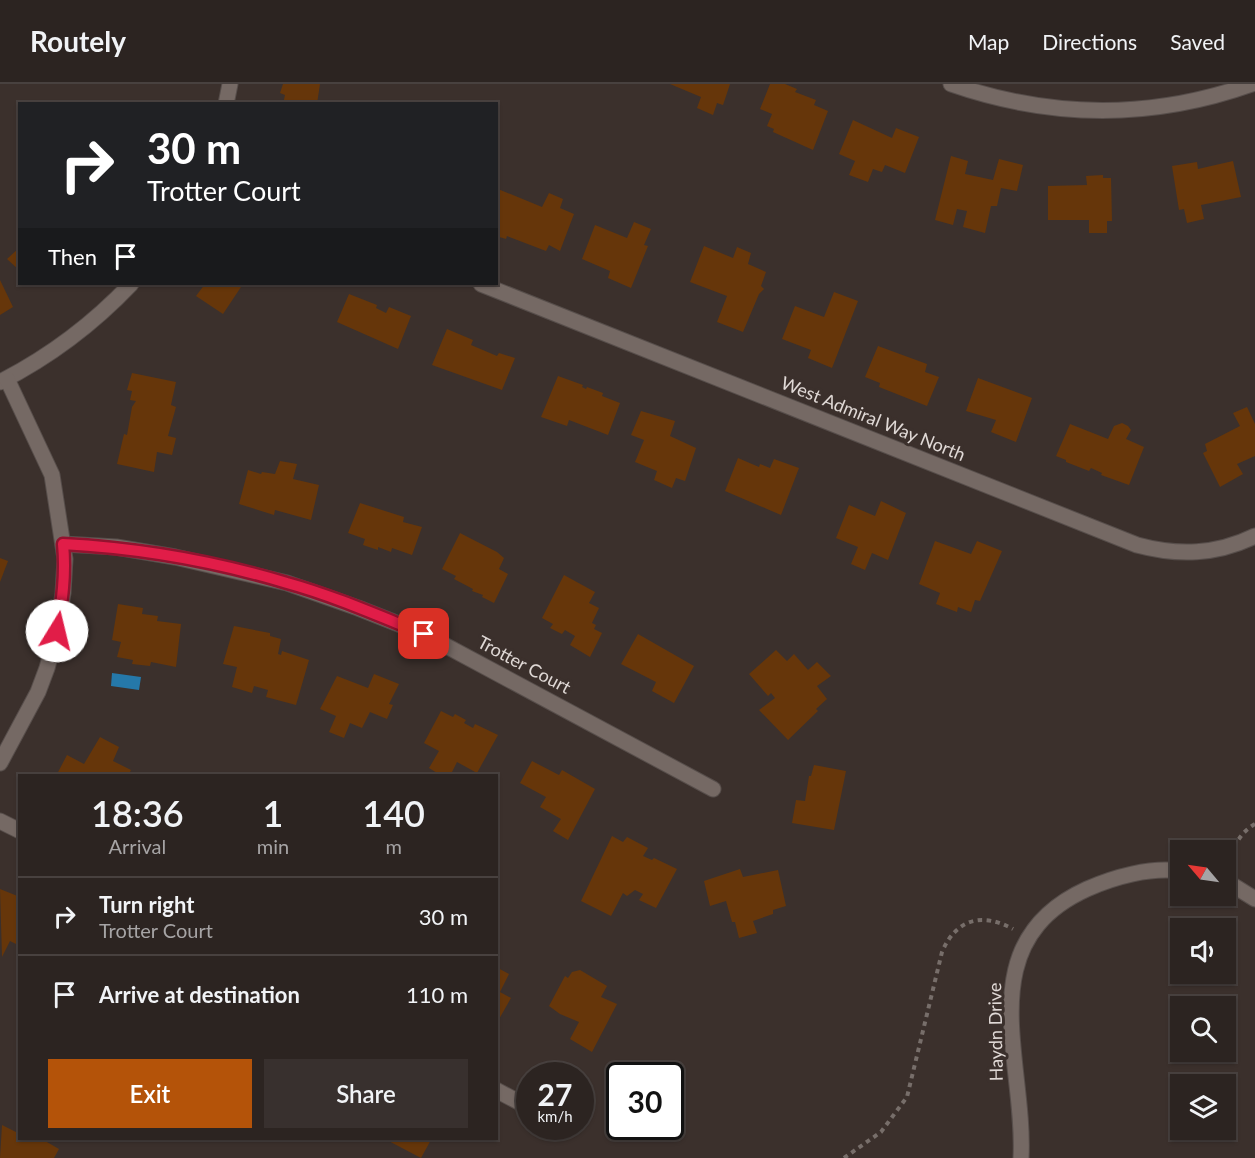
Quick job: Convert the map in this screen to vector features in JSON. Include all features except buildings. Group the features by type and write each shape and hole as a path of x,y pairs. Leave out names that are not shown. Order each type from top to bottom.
{"street":[{"path":"226,102 230,84"},
{"path":"951,84 1037,107 1100,112 1170,107 1252,84"},
{"path":"0,763 38,692 47,668 57,631 63,593 64,559 52,475 3,381 86,327 130,285"},
{"name":"West Admiral Way North","path":"485,285 1137,545 1186,554 1212,551 1255,536"},
{"name":"Trotter Court","path":"63,544 116,547 175,557 287,583 358,608 424,634 713,789"},
{"path":"0,821 18,830"},
{"name":"Haydn Drive","path":"1021,1158 1012,1004 1013,976 1017,960 1029,937 1053,910 1074,895 1098,884 1149,872 1170,871"},
{"path":"1236,887 1255,899"},
{"path":"498,1091 516,1101"}],"path":[{"path":"1236,842 1246,830 1255,824"},
{"path":"844,1158 881,1132 907,1097 942,952 956,928 982,920 1003,923 1029,937"}],"water":[{"path":"112,673 141,677 139,690 111,686"}],"route":[{"path":"57,631 63,593 63,544 116,547 155,553 287,583 424,634"}]}
